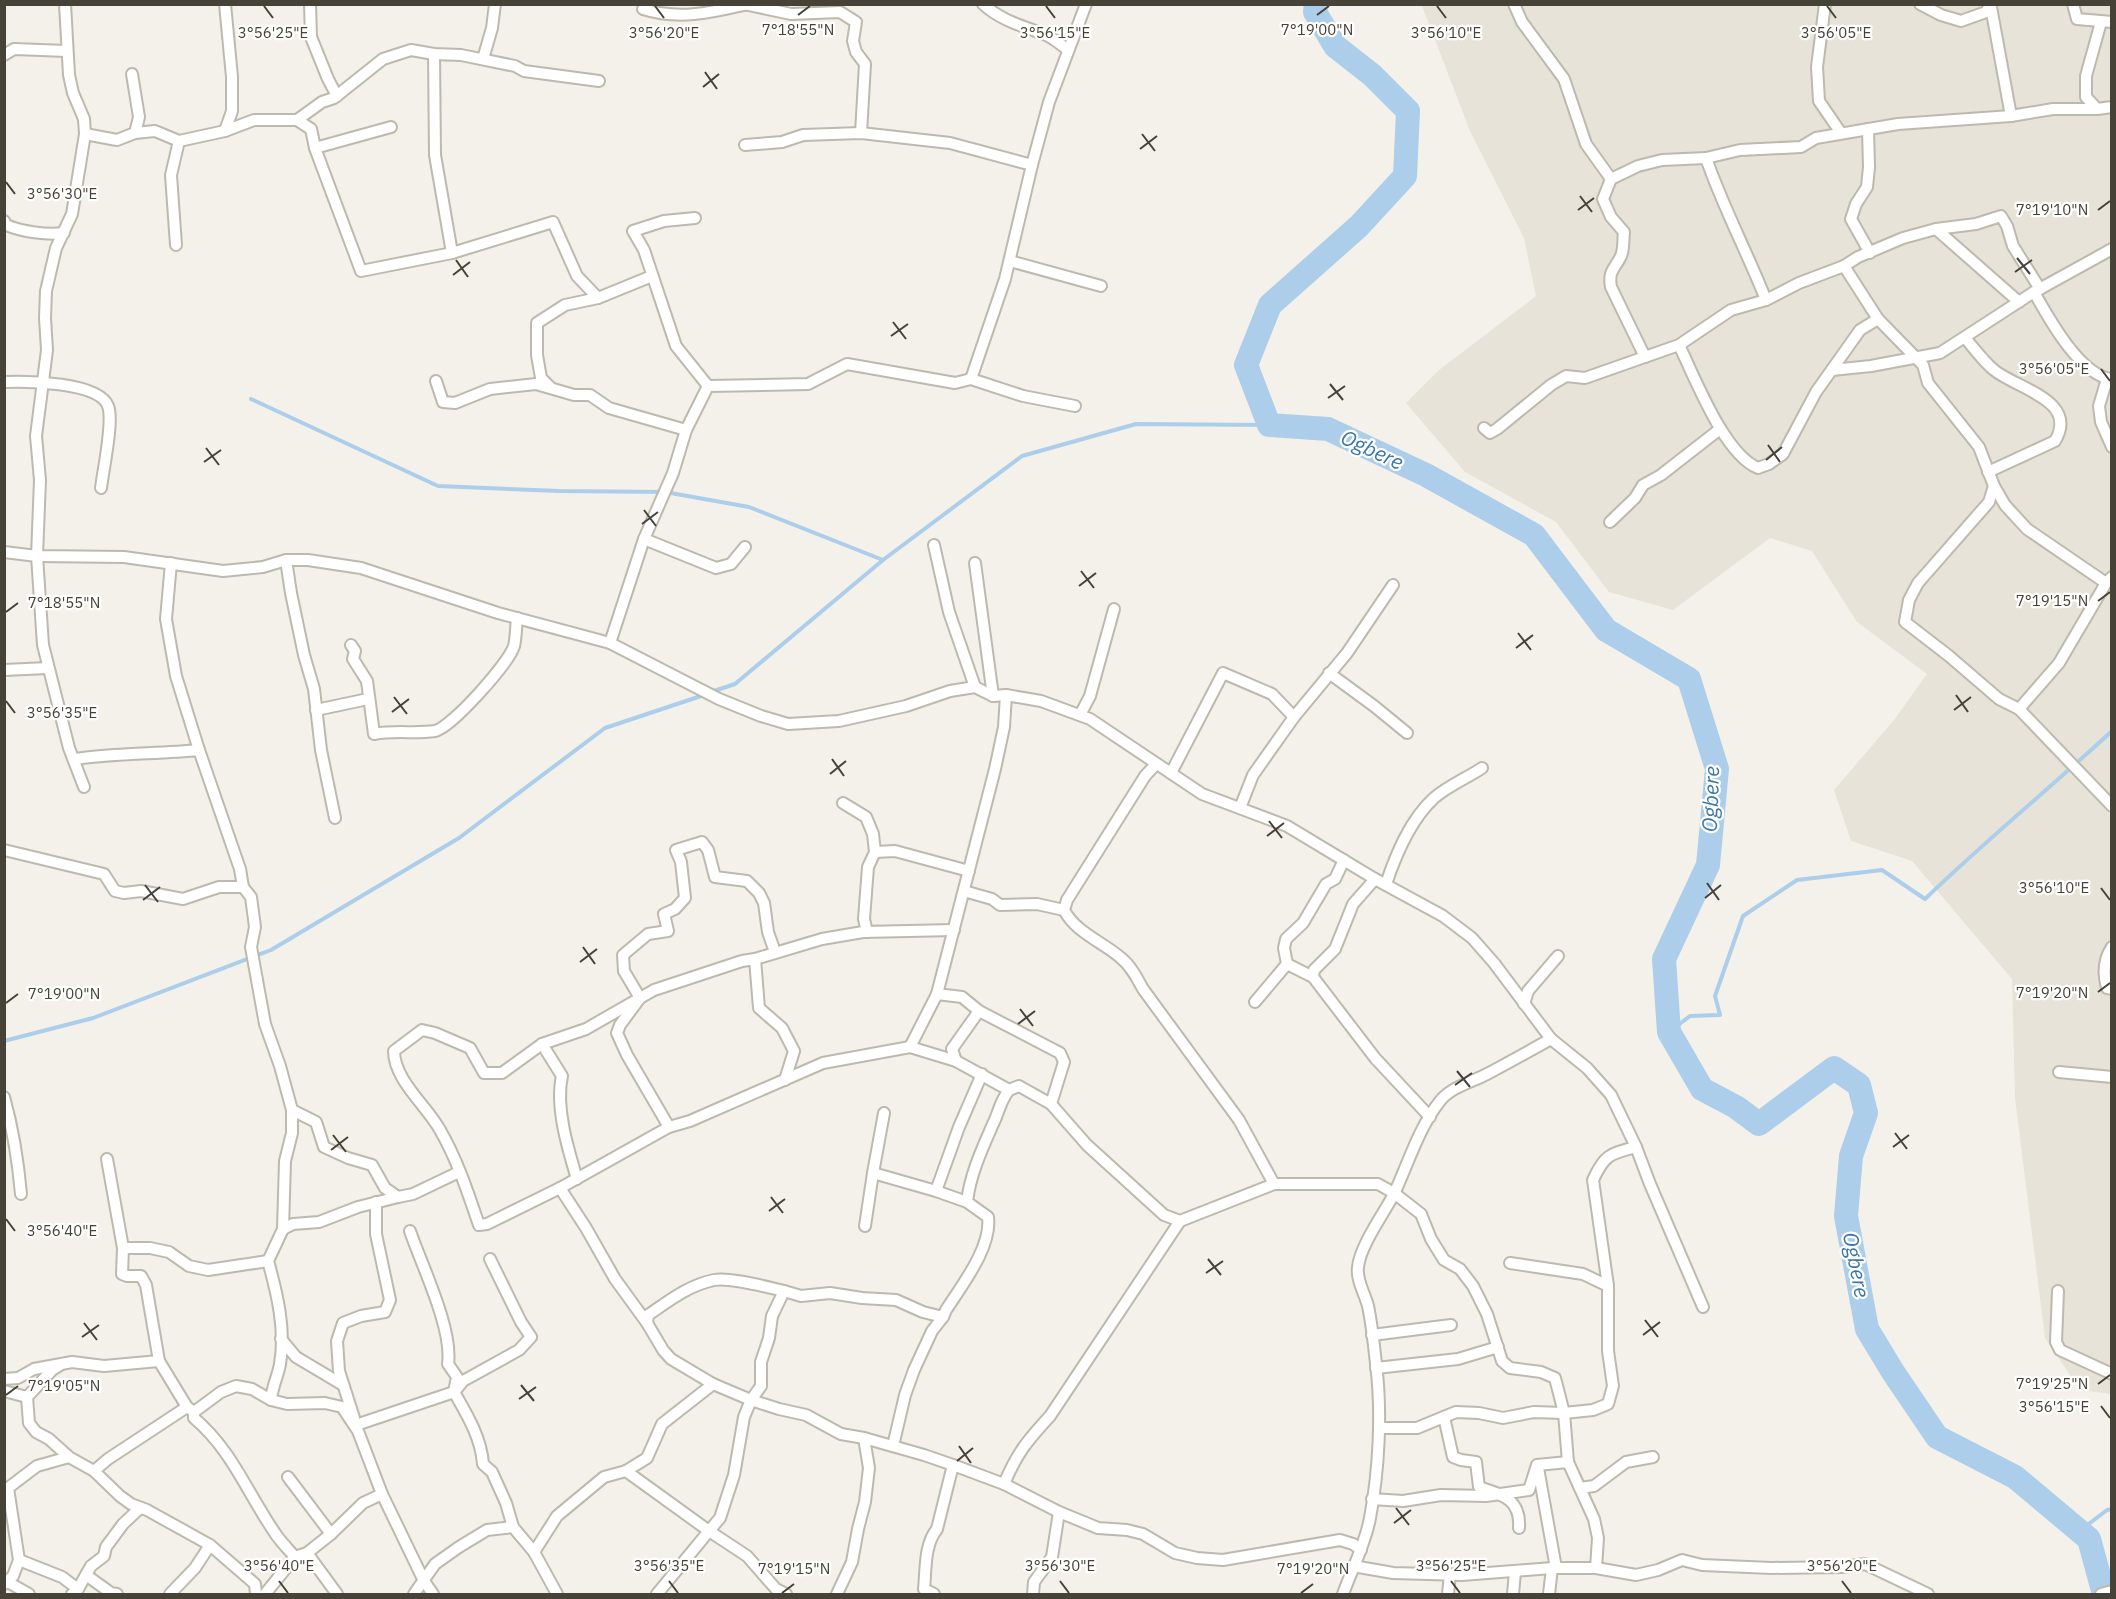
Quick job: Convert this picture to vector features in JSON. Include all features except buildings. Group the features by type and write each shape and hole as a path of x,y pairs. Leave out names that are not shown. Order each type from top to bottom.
{"street":[{"path":"65,4 69,75 73,93 84,119 85,134 72,214 56,248 46,291 47,350 36,436 40,480 37,556 43,645 69,748 84,787"},
{"path":"225,4 232,111 225,131"},
{"path":"310,4 311,37 337,96"},
{"path":"483,59 492,27 495,4"},
{"path":"983,4 993,13 1027,29 1045,34 1068,50"},
{"path":"971,379 1010,261 1032,165 1050,102 1086,4"},
{"path":"1514,4 1522,22 1564,79 1586,144 1611,180"},
{"path":"1825,4 1817,67 1819,101 1841,134"},
{"path":"1920,4 1941,15 1961,21 1986,12 1991,6"},
{"path":"2073,4 2077,19 2107,22 2086,76 2086,97 2097,109"},
{"path":"643,9 665,15 700,15 744,5 791,14 840,12 856,22 853,40 856,52 865,64 861,133"},
{"path":"1991,6 2011,116"},
{"path":"4,55 14,49 68,51"},
{"path":"297,120 322,102 337,96 383,59 411,50 461,55 514,66 524,71 599,81"},
{"path":"434,54 435,155 452,253"},
{"path":"132,74 139,117 135,133"},
{"path":"1645,357 1611,287 1609,278 1613,267 1622,255 1624,232 1611,217 1603,199 1611,180 1638,166 1662,160 1706,158 1740,150 1801,147 1816,138 1898,124 2011,116 2053,109 2112,107"},
{"path":"85,134 117,140 135,133 155,131 179,141 225,131 254,120 297,120 311,129 315,148 361,271 452,253 553,222 577,276 598,298"},
{"path":"315,148 391,127"},
{"path":"1868,129 1867,187 1856,204 1851,219 1870,253"},
{"path":"745,145 782,142 803,135 861,133 950,142 1032,165"},
{"path":"176,245 171,175 179,141"},
{"path":"1706,158 1719,194 1753,266 1766,300"},
{"path":"1484,428 1490,433 1497,429 1551,385 1566,376 1585,378 1679,345 1731,310 1766,300 1799,283 1844,266 1858,256 1903,238 1936,229 1976,224 2001,216 2007,226 2013,246 2057,333 2082,362 2110,379 2099,406 2101,422 2112,447"},
{"path":"695,218 664,221 633,231 644,249 676,346 708,386"},
{"path":"4,221 6,225 16,229 64,233"},
{"path":"1936,229 2019,302"},
{"path":"1832,370 1940,353 2037,290 2112,249"},
{"path":"1010,261 1101,286"},
{"path":"1844,266 1878,319 1923,365 1928,383 1979,447 1994,486 2005,505 2027,529 2109,580 2059,663 2019,709"},
{"path":"554,390 541,378 537,355 537,323 565,305 598,298 652,276"},
{"path":"1679,345 1720,429 1748,464 1758,468 1769,464 1783,454 1816,393 1860,330 1878,319"},
{"path":"1965,338 1994,370 2052,404 2060,417 2060,432 2055,441 1988,472"},
{"path":"708,386 808,384 847,364 955,383 971,379 1023,396 1075,406"},
{"path":"436,381 443,402 455,403 490,389 536,384 554,390 590,395 609,408 686,429"},
{"path":"4,382 42,382 80,388 105,400 109,408 108,434 101,488"},
{"path":"610,643 644,539 673,473 686,429 708,386"},
{"path":"1610,522 1635,498 1643,485 1661,475 1720,429"},
{"path":"1994,486 1989,502 1918,583 1909,600 1905,622 1999,699 2019,709 2112,806"},
{"path":"644,539 716,568 731,564 745,547"},
{"path":"934,545 949,612 975,687"},
{"path":"4,552 37,556 124,557 223,571 263,567 286,560 308,560 362,568 517,618 610,643 719,699 760,716 788,724 839,721 906,706 950,691 975,687 993,696 1006,695 1041,701 1090,719 1202,794 1287,826 1443,916 1472,938 1494,963 1551,1039 1587,1068 1611,1095 1636,1146 1703,1307"},
{"path":"286,560 304,655 314,689 316,710 319,716 321,750 335,818"},
{"path":"171,563 166,619 176,676 240,869 243,887 251,897 255,927 251,947 265,1024 280,1065 292,1110 292,1133 285,1161 282,1229 268,1261 274,1282 281,1327 280,1364 272,1387 271,1400"},
{"path":"975,563 993,696"},
{"path":"1240,808 1252,775 1294,717 1347,652 1393,585"},
{"path":"1080,715 1090,696 1114,609"},
{"path":"351,645 354,651 353,659 367,681 374,734 437,731 448,725 498,672 513,647 517,618"},
{"path":"4,670 48,668"},
{"path":"1171,773 1223,673 1272,694 1294,717"},
{"path":"1329,673 1407,733"},
{"path":"910,1047 937,994 1004,727 1006,695"},
{"path":"316,710 368,699"},
{"path":"75,759 101,755 199,750"},
{"path":"1156,764 1145,776 1073,890 1064,910 1070,922 1122,958 1131,968 1143,989 1239,1120 1274,1184"},
{"path":"1313,978 1314,970 1335,949 1353,904 1380,881 1419,817 1435,798 1482,768"},
{"path":"843,803 866,817 873,834 875,852 868,867 866,883 864,919 867,932"},
{"path":"640,998 624,971 623,956 648,934 668,931 664,914 675,909 685,898 681,862 676,850 702,842 708,850 715,877 747,881 759,892 764,903 768,932 775,952"},
{"path":"4,850 104,874 115,891 123,893 141,891 183,898 219,887 243,887"},
{"path":"875,852 895,851 969,871"},
{"path":"1287,964 1284,948 1287,939 1303,923 1326,884 1335,879 1344,860"},
{"path":"964,891 993,899 1000,905 1037,904 1064,910"},
{"path":"954,930 867,932 822,939 678,981 654,990 586,1029 542,1044 502,1073 484,1073 470,1048 422,1030 394,1051 394,1059 406,1083 440,1130 479,1225 487,1224 560,1188 669,1127 690,1121 823,1063 910,1047 956,1061 1051,1104 1087,1145 1164,1215 1172,1231"},
{"path":"2112,947 2106,958 2104,978 2107,988 2112,989"},
{"path":"1524,1004 1527,991 1558,956"},
{"path":"755,959 759,1008 782,1028 794,1051 785,1080"},
{"path":"1287,964 1313,978 1375,1058 1430,1117"},
{"path":"1255,1002 1287,964"},
{"path":"937,994 962,997 979,1011 1060,1053 1064,1062 1051,1104"},
{"path":"640,998 620,1025 617,1033 627,1055 669,1127"},
{"path":"956,1061 952,1049 979,1011"},
{"path":"1343,1594 1361,1550 1370,1518 1380,1428 1372,1335 1358,1267 1369,1238 1394,1193 1418,1137 1441,1099 1462,1085 1551,1039"},
{"path":"542,1044 562,1076 559,1086 563,1122 577,1179"},
{"path":"2059,1072 2112,1077"},
{"path":"936,1191 958,1126 982,1074"},
{"path":"967,1202 969,1183 994,1122 999,1103 1014,1088"},
{"path":"4,1097 16,1146 21,1194"},
{"path":"292,1110 316,1122 324,1147 348,1158 372,1165 385,1188 398,1197"},
{"path":"865,1226 884,1113"},
{"path":"1380,1428 1418,1428 1456,1412 1479,1413 1503,1418 1534,1412 1564,1413 1593,1410 1608,1404 1613,1386 1608,1351 1608,1286 1593,1180 1609,1154 1636,1146"},
{"path":"107,1159 123,1248 122,1274 141,1276 146,1284 159,1361 194,1418 208,1429 237,1467 276,1536 295,1557"},
{"path":"282,1229 293,1224 319,1221 376,1202 413,1194 459,1172"},
{"path":"873,1173 967,1202 988,1216 988,1235 974,1266 932,1331 914,1370 905,1395 893,1446"},
{"path":"1004,1484 1015,1459 1028,1440 1050,1416 1180,1221 1274,1184 1378,1184 1421,1214 1431,1239 1444,1260 1460,1269 1473,1286 1502,1361 1510,1368 1541,1372 1555,1378 1564,1413 1568,1462 1594,1519 1598,1538 1596,1568"},
{"path":"560,1188 615,1279 647,1323 663,1350 672,1359 712,1384 751,1400 806,1415 842,1434 893,1446 1004,1484 1059,1512 1098,1528 1127,1530 1143,1534 1175,1553 1223,1560 1340,1540 1353,1544 1361,1550"},
{"path":"376,1202 376,1234 390,1300 385,1312 361,1316 342,1323 337,1341 339,1371 357,1428 382,1494 424,1581 433,1594"},
{"path":"1164,1215 1180,1221"},
{"path":"410,1231 446,1328 450,1353 448,1364 457,1377 454,1392 475,1431 483,1464 492,1472 506,1503 513,1527 534,1552 557,1594"},
{"path":"123,1248 150,1248 169,1252 189,1266 208,1270 268,1261"},
{"path":"357,1428 454,1392 463,1381 519,1350 531,1337 521,1323 490,1258"},
{"path":"1510,1263 1583,1274 1608,1286"},
{"path":"647,1323 648,1314 677,1295 696,1285 717,1279 762,1285 801,1296 830,1293 897,1300 923,1312 943,1317"},
{"path":"657,1594 720,1518 734,1475 744,1417 751,1400 761,1386 761,1362 769,1338 772,1316 784,1291"},
{"path":"2058,1291 2056,1342 2060,1350 2112,1374"},
{"path":"1372,1335 1450,1325"},
{"path":"281,1339 296,1357 343,1385"},
{"path":"1376,1368 1458,1359 1498,1347"},
{"path":"4,1379 18,1378 34,1369 72,1362 104,1366 159,1361"},
{"path":"60,1365 52,1370 27,1397 29,1423 36,1432 49,1439 69,1457 94,1471 120,1496 210,1545 255,1584 256,1594"},
{"path":"534,1552 557,1516 604,1477 626,1471 647,1458 662,1424 712,1384"},
{"path":"94,1471 108,1459 190,1409 236,1386 252,1389 271,1400 287,1404 325,1403 342,1407 357,1428"},
{"path":"4,1391 27,1397"},
{"path":"1444,1417 1454,1457 1476,1462 1479,1487 1509,1498 1520,1516 1519,1528"},
{"path":"837,1594 852,1562 865,1502 869,1468 864,1438"},
{"path":"29,1594 5,1582 13,1576 19,1560 8,1488 37,1466 69,1457"},
{"path":"1580,1488 1594,1486 1626,1462 1653,1457"},
{"path":"1538,1465 1568,1462"},
{"path":"934,1594 924,1589 928,1548 931,1536 937,1529 953,1465"},
{"path":"1372,1499 1403,1501 1441,1495 1486,1496 1529,1490 1538,1465"},
{"path":"1538,1465 1554,1568 1549,1594"},
{"path":"626,1471 747,1556 776,1589 786,1594"},
{"path":"288,1477 331,1534"},
{"path":"268,1594 295,1557 307,1552 331,1534 363,1503 382,1494"},
{"path":"19,1560 62,1577 75,1592 91,1566 104,1556 106,1547 123,1524 140,1508"},
{"path":"1033,1594 1035,1582 1052,1557 1059,1512"},
{"path":"414,1594 435,1564 487,1530 513,1527"},
{"path":"170,1594 195,1568 210,1545"},
{"path":"307,1552 337,1594"},
{"path":"1353,1566 1393,1573 1450,1574 1596,1568 1636,1575 1658,1570 1682,1560 1702,1564 1771,1568 1842,1567 1865,1564 1928,1594"},
{"path":"1513,1594 1515,1572"},
{"path":"1448,1594 1450,1574"},
{"path":"86,1575 111,1593 117,1594"},
{"path":"2101,1594 2112,1591"}],"shaded area":[{"path":"1423,5 2111,5 2111,1394 2080,1390 2045,1338 2015,1098 2012,979 1912,861 1851,841 1834,790 1894,720 1927,674 1857,622 1812,551 1770,538 1673,610 1609,592 1556,522 1465,472 1406,403 1439,370 1536,296 1524,238 1470,131"}],"waterway":[{"name":"Ogbere","path":"1316,4 1315,12 1335,46 1372,75 1408,111 1405,176 1359,226 1270,305 1246,365 1269,425 1328,429 1426,475 1534,535 1606,630 1689,679 1717,769 1708,865 1664,959 1669,1032 1702,1089 1736,1107 1759,1124 1834,1068 1859,1085 1866,1113 1851,1156 1846,1216 1867,1329 1937,1437 2015,1477 2089,1539 2104,1594"},
{"path":"251,399 438,486 559,491 665,492 749,507 883,560"},
{"path":"711,692 735,684 883,560 1022,456 1136,424 1269,425"},
{"path":"4,1041 93,1018 271,950 459,838 605,728 704,695"},
{"path":"1669,1032 1690,1016 1720,1015 1715,996 1743,916 1797,880 1882,870 1925,899 2112,731"},
{"path":"2089,1539 2086,1526 2107,1510 2112,1509"}]}
